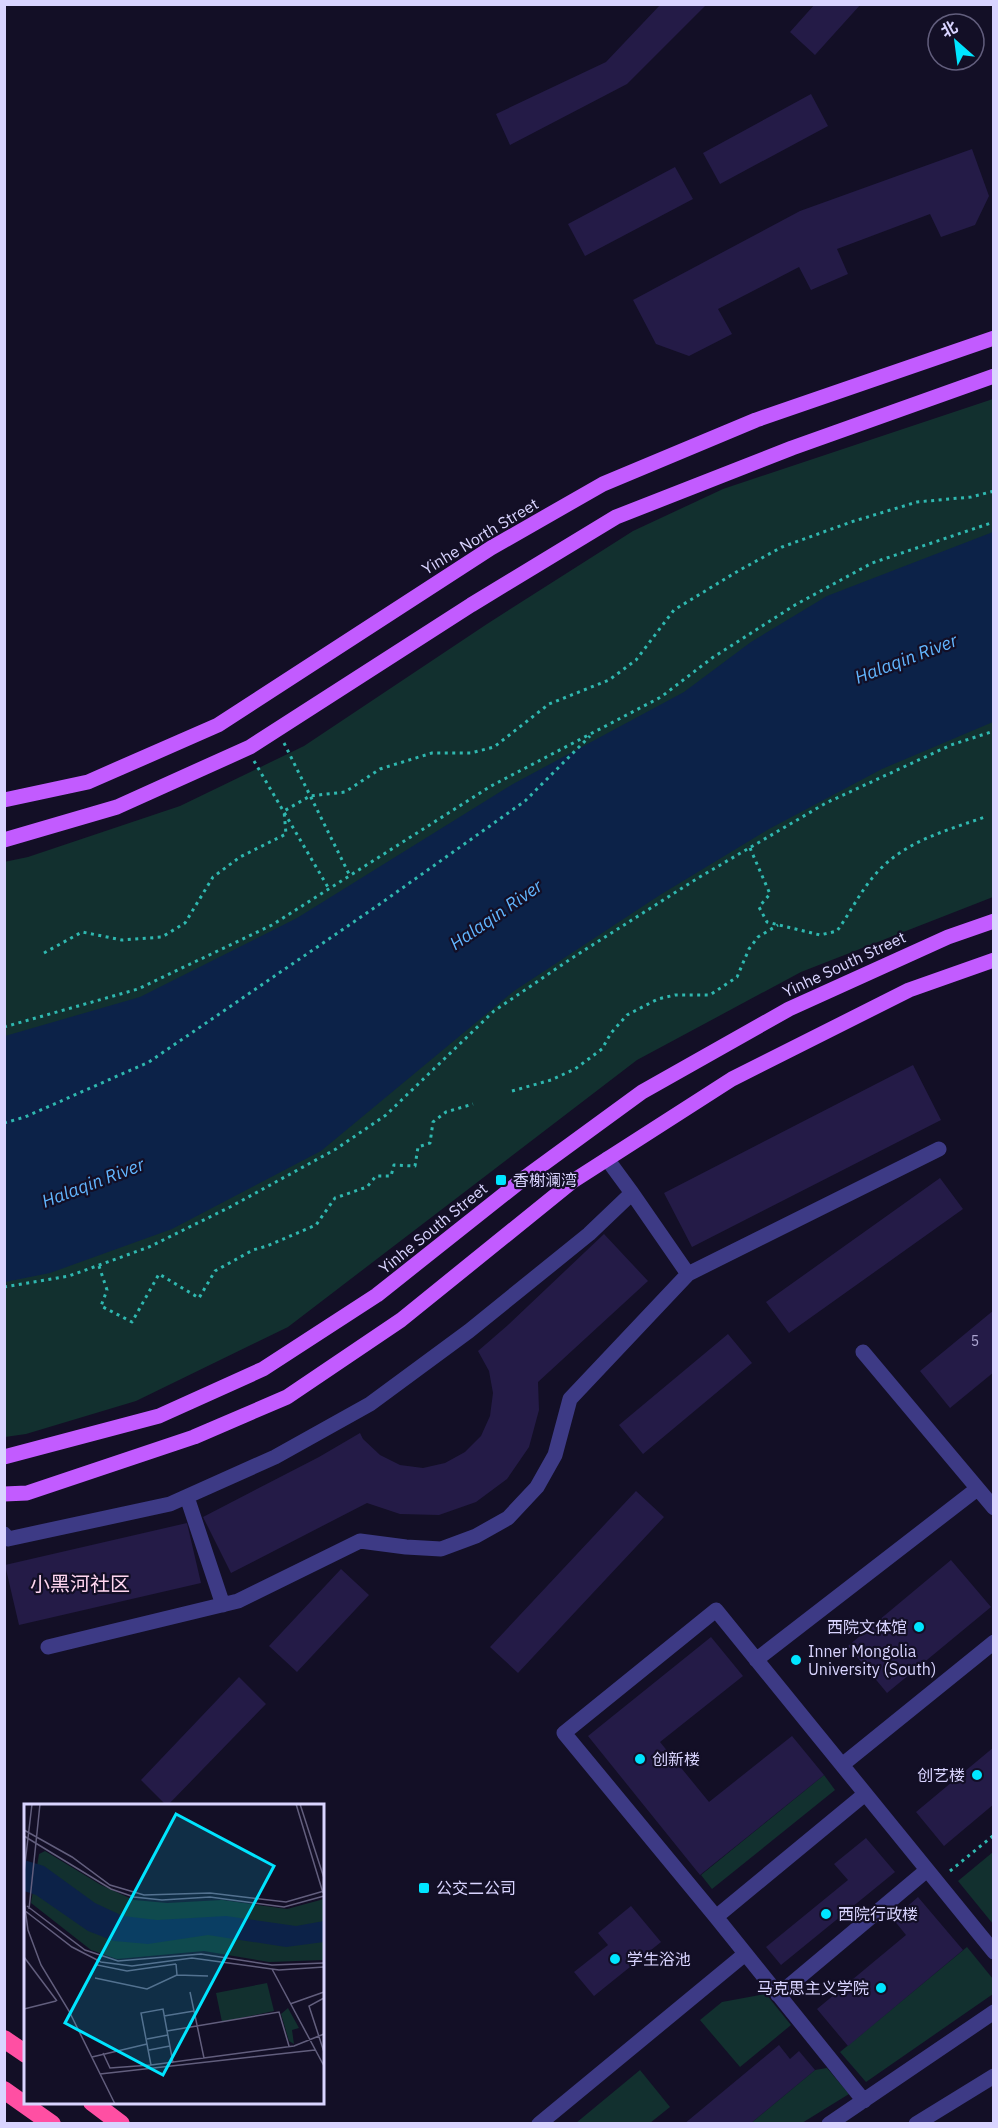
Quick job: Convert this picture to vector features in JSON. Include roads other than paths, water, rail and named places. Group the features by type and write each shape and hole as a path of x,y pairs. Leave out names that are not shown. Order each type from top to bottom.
{"highway":[{"path":"4,2039 24,2054"},
{"path":"4,2090 52,2124"},
{"path":"93,2104 121,2124"}],"main road":[{"name":"Yinhe North Street","path":"4,800 88,782 218,725 491,548 603,484 756,420 993,338"},
{"path":"4,840 117,807 247,748 471,605 616,518 792,448 993,376"},
{"name":"Yinhe South Street","path":"4,1457 159,1416 263,1369 377,1295 527,1176 642,1092 789,1010 948,937 993,921"},
{"path":"4,1494 27,1493 194,1437 287,1397 401,1320 573,1181 732,1078 909,990 993,960"}],"street":[{"path":"48,1647 238,1601 360,1541 441,1549 476,1536 508,1518 537,1487 555,1455 570,1399 688,1274 939,1149"},
{"path":"607,1159 688,1274"},
{"path":"4,1534 8,1539 170,1504 275,1456 370,1404 478,1324 589,1234 632,1193"},
{"path":"863,1352 993,1508"},
{"path":"756,1660 977,1489"},
{"path":"187,1497 223,1605"},
{"path":"864,2101 564,1733 716,1610 993,1952"},
{"path":"842,1765 993,1642"},
{"path":"716,1917 865,1794"},
{"path":"778,1995 932,1876"},
{"path":"539,2124 745,1953"},
{"path":"829,2124 993,2012"},
{"path":"916,2124 993,2076"}],"water":[{"name":"Halaqin River","path":"993,532 993,722 882,769 769,829 660,895 514,991 321,1151 172,1229 50,1273 5,1282 5,1036 140,997 297,918 513,784 684,692 751,642 827,596"}],"place":[{"name":"香榭澜湾","path":"501,1180"},
{"name":"西院文体馆","path":"919,1627"},
{"name":"Inner Mongolia University (South)","path":"796,1660"},
{"name":"创新楼","path":"640,1759"},
{"name":"创艺楼","path":"977,1775"},
{"name":"公交二公司","path":"424,1888"},
{"name":"西院行政楼","path":"826,1914"},
{"name":"学生浴池","path":"615,1959"},
{"name":"马克思主义学院","path":"881,1988"}],"district":[{"name":"小黑河社区","path":"80,1584"}]}
